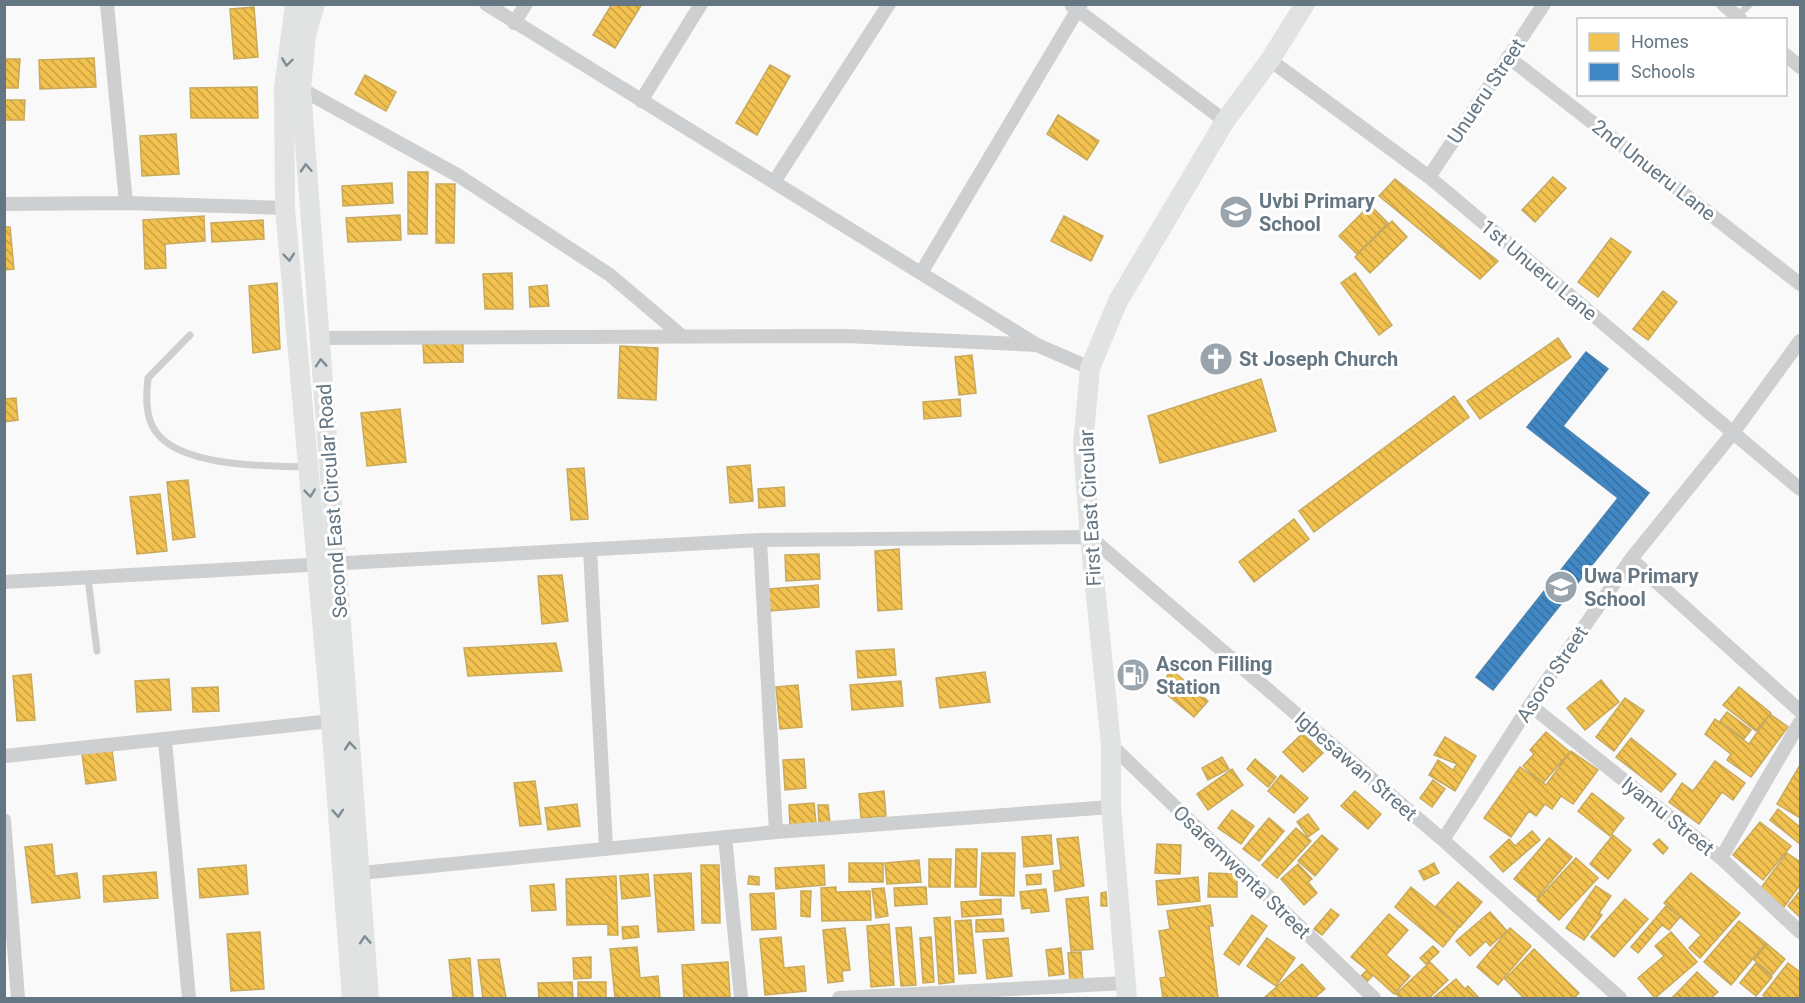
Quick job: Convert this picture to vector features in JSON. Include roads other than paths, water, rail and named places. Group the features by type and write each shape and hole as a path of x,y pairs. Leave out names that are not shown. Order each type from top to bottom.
{"main road":[{"name":"Second East Circular Road","path":"315,4 306,35 302,89 319,338 332,722 352,999"},
{"name":"First East Circular","path":"1126,991 1111,807 1111,745 1083,446 1090,368 1118,301 1225,121 1269,60 1305,4"},
{"name":"Second East Circular Road","path":"294,5 284,88 285,208 308,467 327,566 361,873 369,999"}],"street":[{"path":"107,4 126,203"},
{"path":"486,4 1037,345 1090,368"},
{"path":"514,23 526,4"},
{"path":"641,101 701,4"},
{"path":"774,182 889,4"},
{"name":"Unueru Street","path":"1429,177 1544,4"},
{"path":"1723,4 1739,18"},
{"path":"921,273 1076,6 1225,121"},
{"name":"2nd Unueru Lane","path":"1508,57 1800,284"},
{"path":"1787,57 1800,67"},
{"name":"1st Unueru Lane","path":"1269,60 1429,177 1800,489"},
{"path":"302,89 459,176 610,275 683,337"},
{"path":"4,204 126,203 285,208"},
{"path":"319,338 846,336 1037,345"},
{"name":"Asoro Street","path":"1443,840 1530,705 1631,559 1732,434 1800,341"},
{"path":"4,582 327,566 760,540 1090,537"},
{"name":"Igbesawan Street","path":"1090,537 1443,840 1620,999"},
{"path":"760,540 776,832"},
{"path":"590,550 606,847"},
{"path":"1631,559 1800,711"},
{"name":"Iyamu Street","path":"1530,705 1721,858 1800,932"},
{"path":"5,756 332,722"},
{"path":"1721,858 1800,722"},
{"path":"165,741 189,999"},
{"name":"Osaremwenta Street","path":"1111,745 1374,999"},
{"path":"361,873 776,832 1111,807"},
{"path":"4,820 9,934 18,999"},
{"path":"725,837 741,999"},
{"path":"839,999 1126,991"}],"lane":[{"path":"1739,18 1750,4"},
{"path":"190,335 148,378 148,413 157,434 174,446 211,461 254,466 308,467"},
{"path":"88,578 97,651"}],"place":[{"name":"Uvbi Primary School","path":"1236,212"},
{"name":"St Joseph Church","path":"1216,359"},
{"name":"Uwa Primary School","path":"1561,587"},
{"name":"Ascon Filling Station","path":"1133,675"}]}
